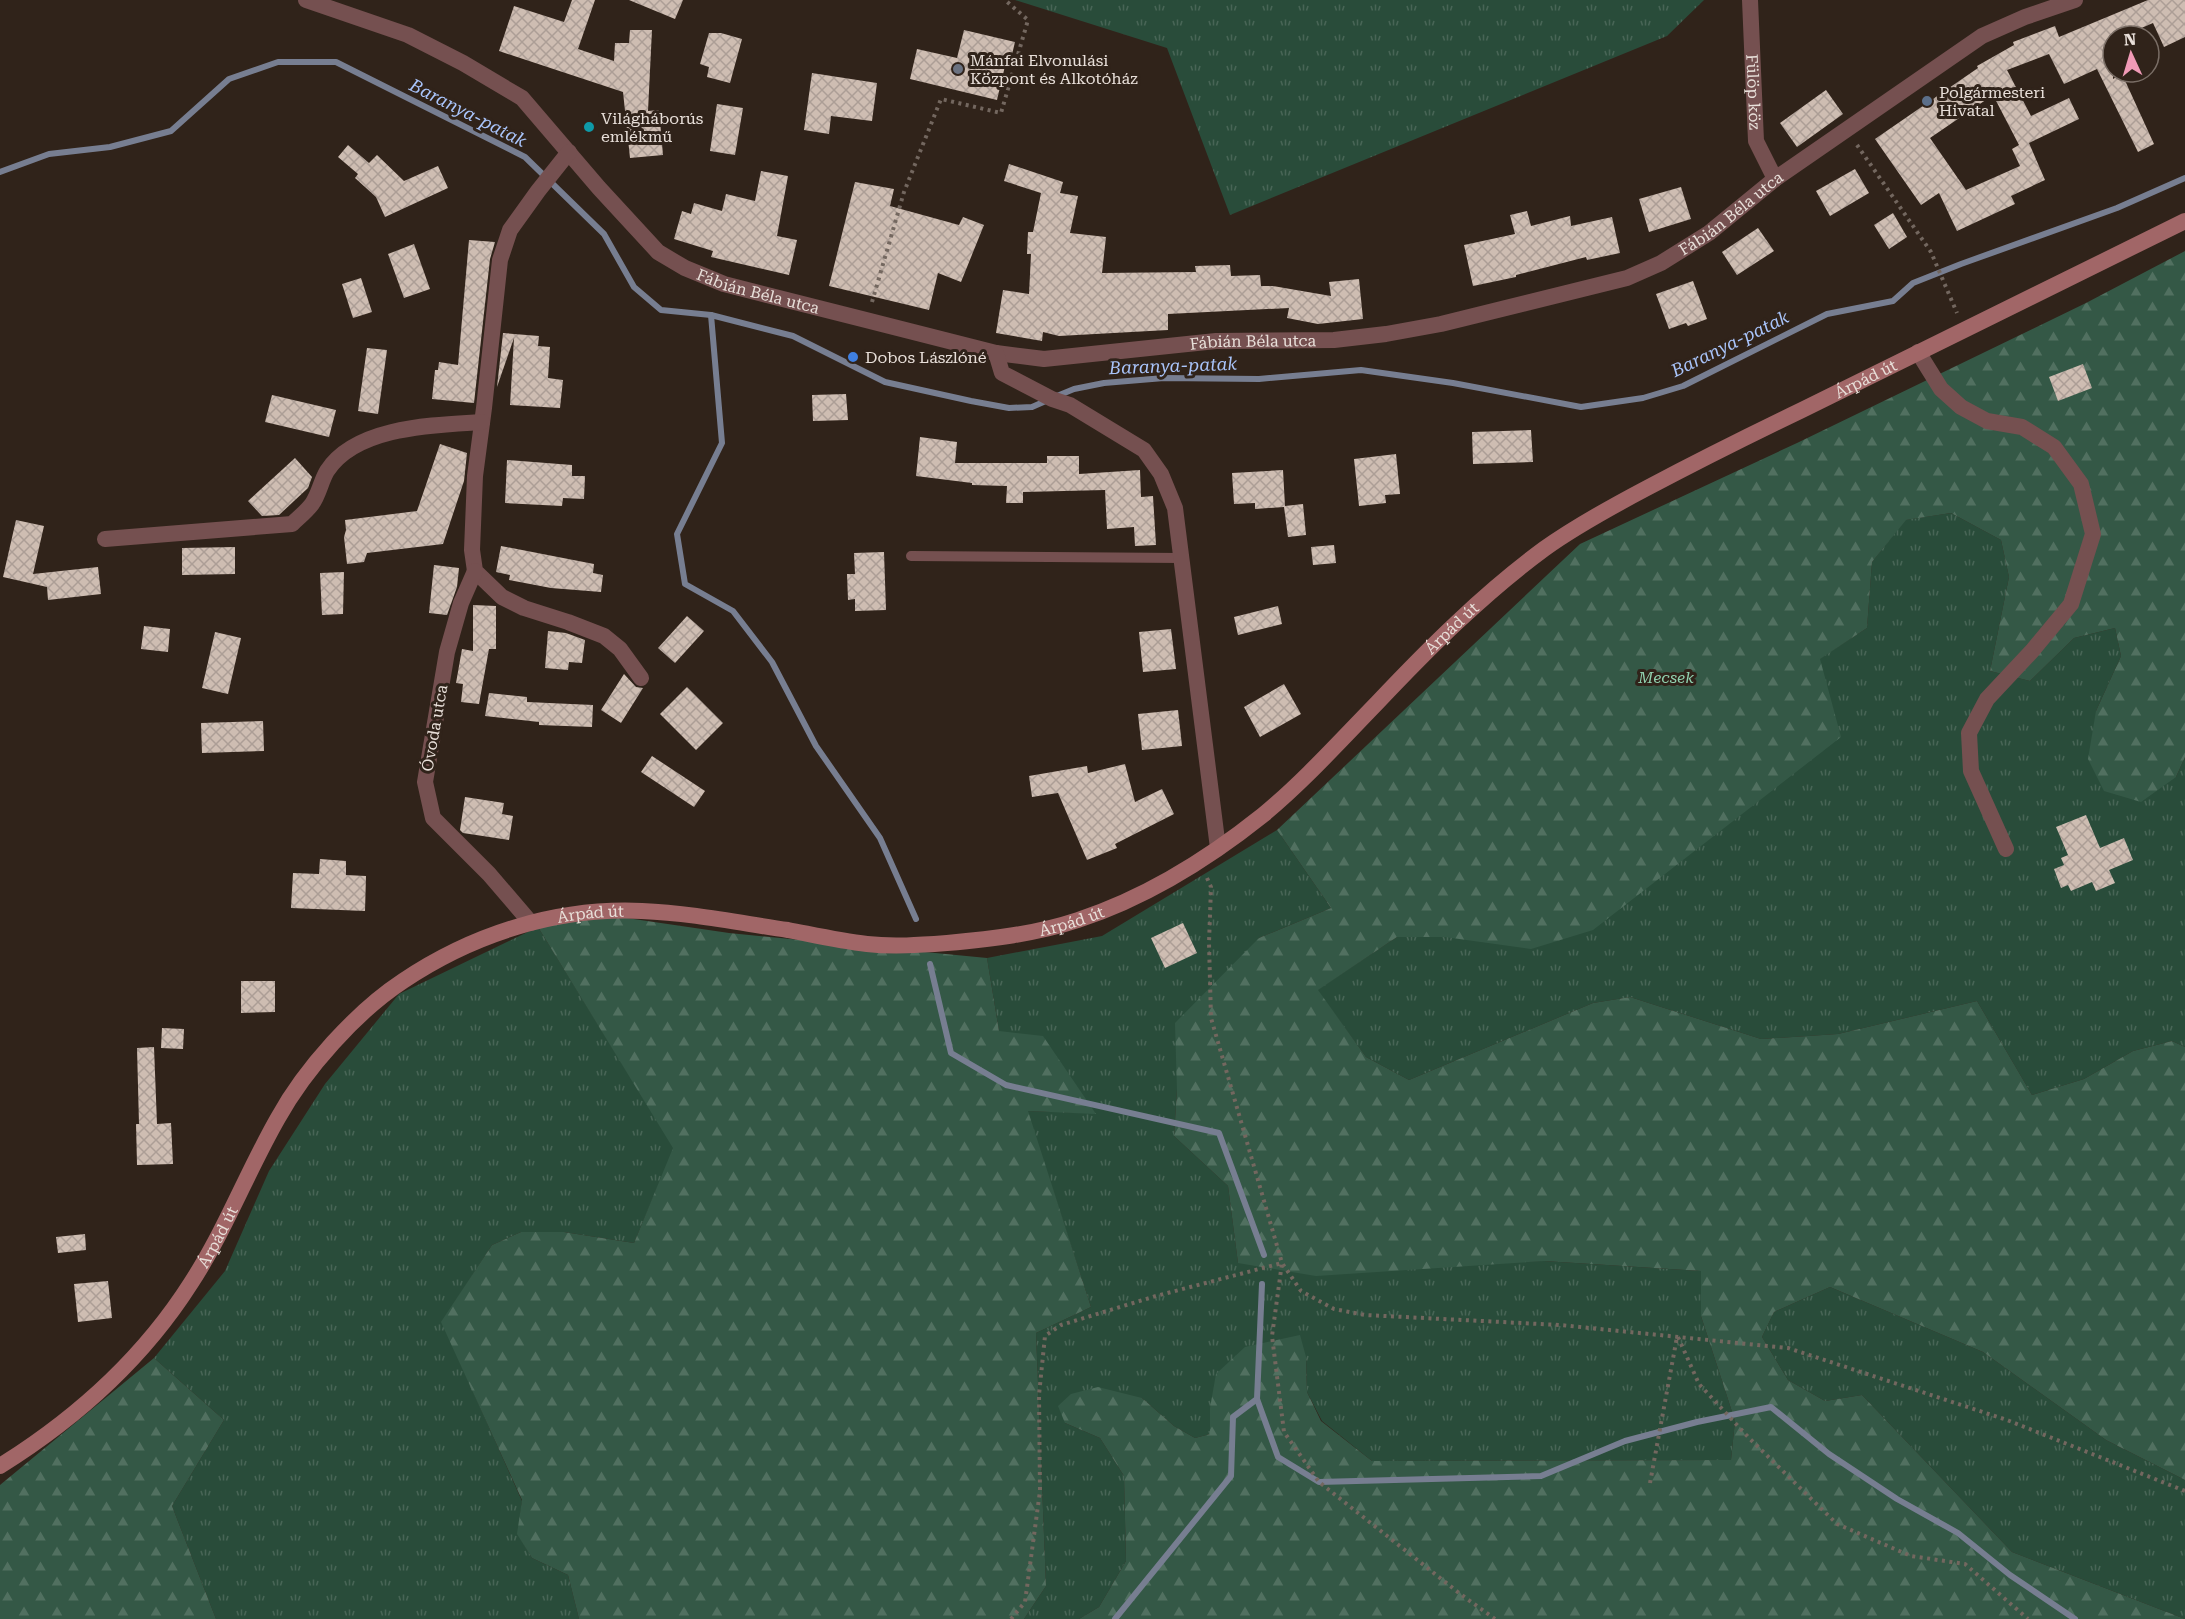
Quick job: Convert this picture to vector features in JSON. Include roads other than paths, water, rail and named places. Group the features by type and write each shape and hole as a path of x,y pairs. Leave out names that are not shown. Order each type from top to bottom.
{"main road":[{"name":"Árpád út","path":"0,1466 44,1438 79,1411 136,1356 167,1320 209,1252 280,1114 306,1076 351,1025 397,984 442,957 466,944 531,923 552,917 589,913 640,911 717,919 867,944 909,946 985,940 1032,932 1078,920 1155,887 1200,861 1264,814 1319,764 1422,656 1500,583 1547,547 1599,513 1702,458 2185,221"}],"street":[{"name":"Fábián Béla utca","path":"306,0 408,35 463,63 522,98 599,188 658,252 685,268 724,284 996,353 1044,359 1216,341 1334,340 1386,334 1441,324 1627,278 1661,263 1709,233 1775,179 1982,36 2025,17 2075,0"},
{"name":"Fülöp köz","path":"1750,0 1756,141 1775,179"},
{"name":"Óvoda utca","path":"531,923 489,874 433,818 425,782 447,652 461,603 475,571 472,550 475,476 500,260 510,230 569,152"},
{"path":"1918,352 1941,389 1961,407 1987,421 2022,427 2054,447 2081,484 2093,534 2071,604 2032,651 1987,699 1970,733 1971,771 2006,849"},
{"path":"996,353 1002,373 1052,399 1070,405 1144,450 1161,474 1175,508 1218,848"},
{"path":"105,539 291,524 312,504 328,469 348,450 373,435 438,425 482,422"},
{"path":"475,571 502,597 524,608 604,636 620,649 641,678"}],"lane":[{"path":"911,556 1181,558"}],"waterway":[{"name":"Baranya-patak","path":"0,172 49,154 110,147 171,131 229,79 278,62 336,62 525,157 604,234 634,287 661,310 711,315 793,336 885,382 1009,408 1032,407 1048,400"},
{"name":"Baranya-patak","path":"1057,396 1074,389 1104,383 1164,378 1259,379 1361,370 1453,383 1581,407 1643,398 1683,386 1827,314 1893,301 1913,283 2117,208 2185,178"},
{"path":"711,315 722,443 677,534 685,584 733,611 772,662 816,746 880,838 916,919"},
{"path":"930,964 951,1053 1006,1085 1219,1133 1264,1255"},
{"path":"1262,1284 1257,1399 1278,1457 1319,1482 1541,1476 1625,1441 1697,1422 1771,1407 1829,1454 1897,1499 1958,1533 2010,1575 2075,1619"},
{"path":"1115,1619 1231,1476 1233,1417 1257,1399"}],"place":[{"name":"Mánfai Elvonulási Központ és Alkotóház","path":"958,69"},
{"name":"Polgármesteri Hivatal","path":"1927,101"},
{"name":"Világháborús emlékmű","path":"589,127"},
{"name":"Dobos Lászlóné","path":"853,357"}],"park label":[{"name":"Mecsek","path":"1666,677"}]}
